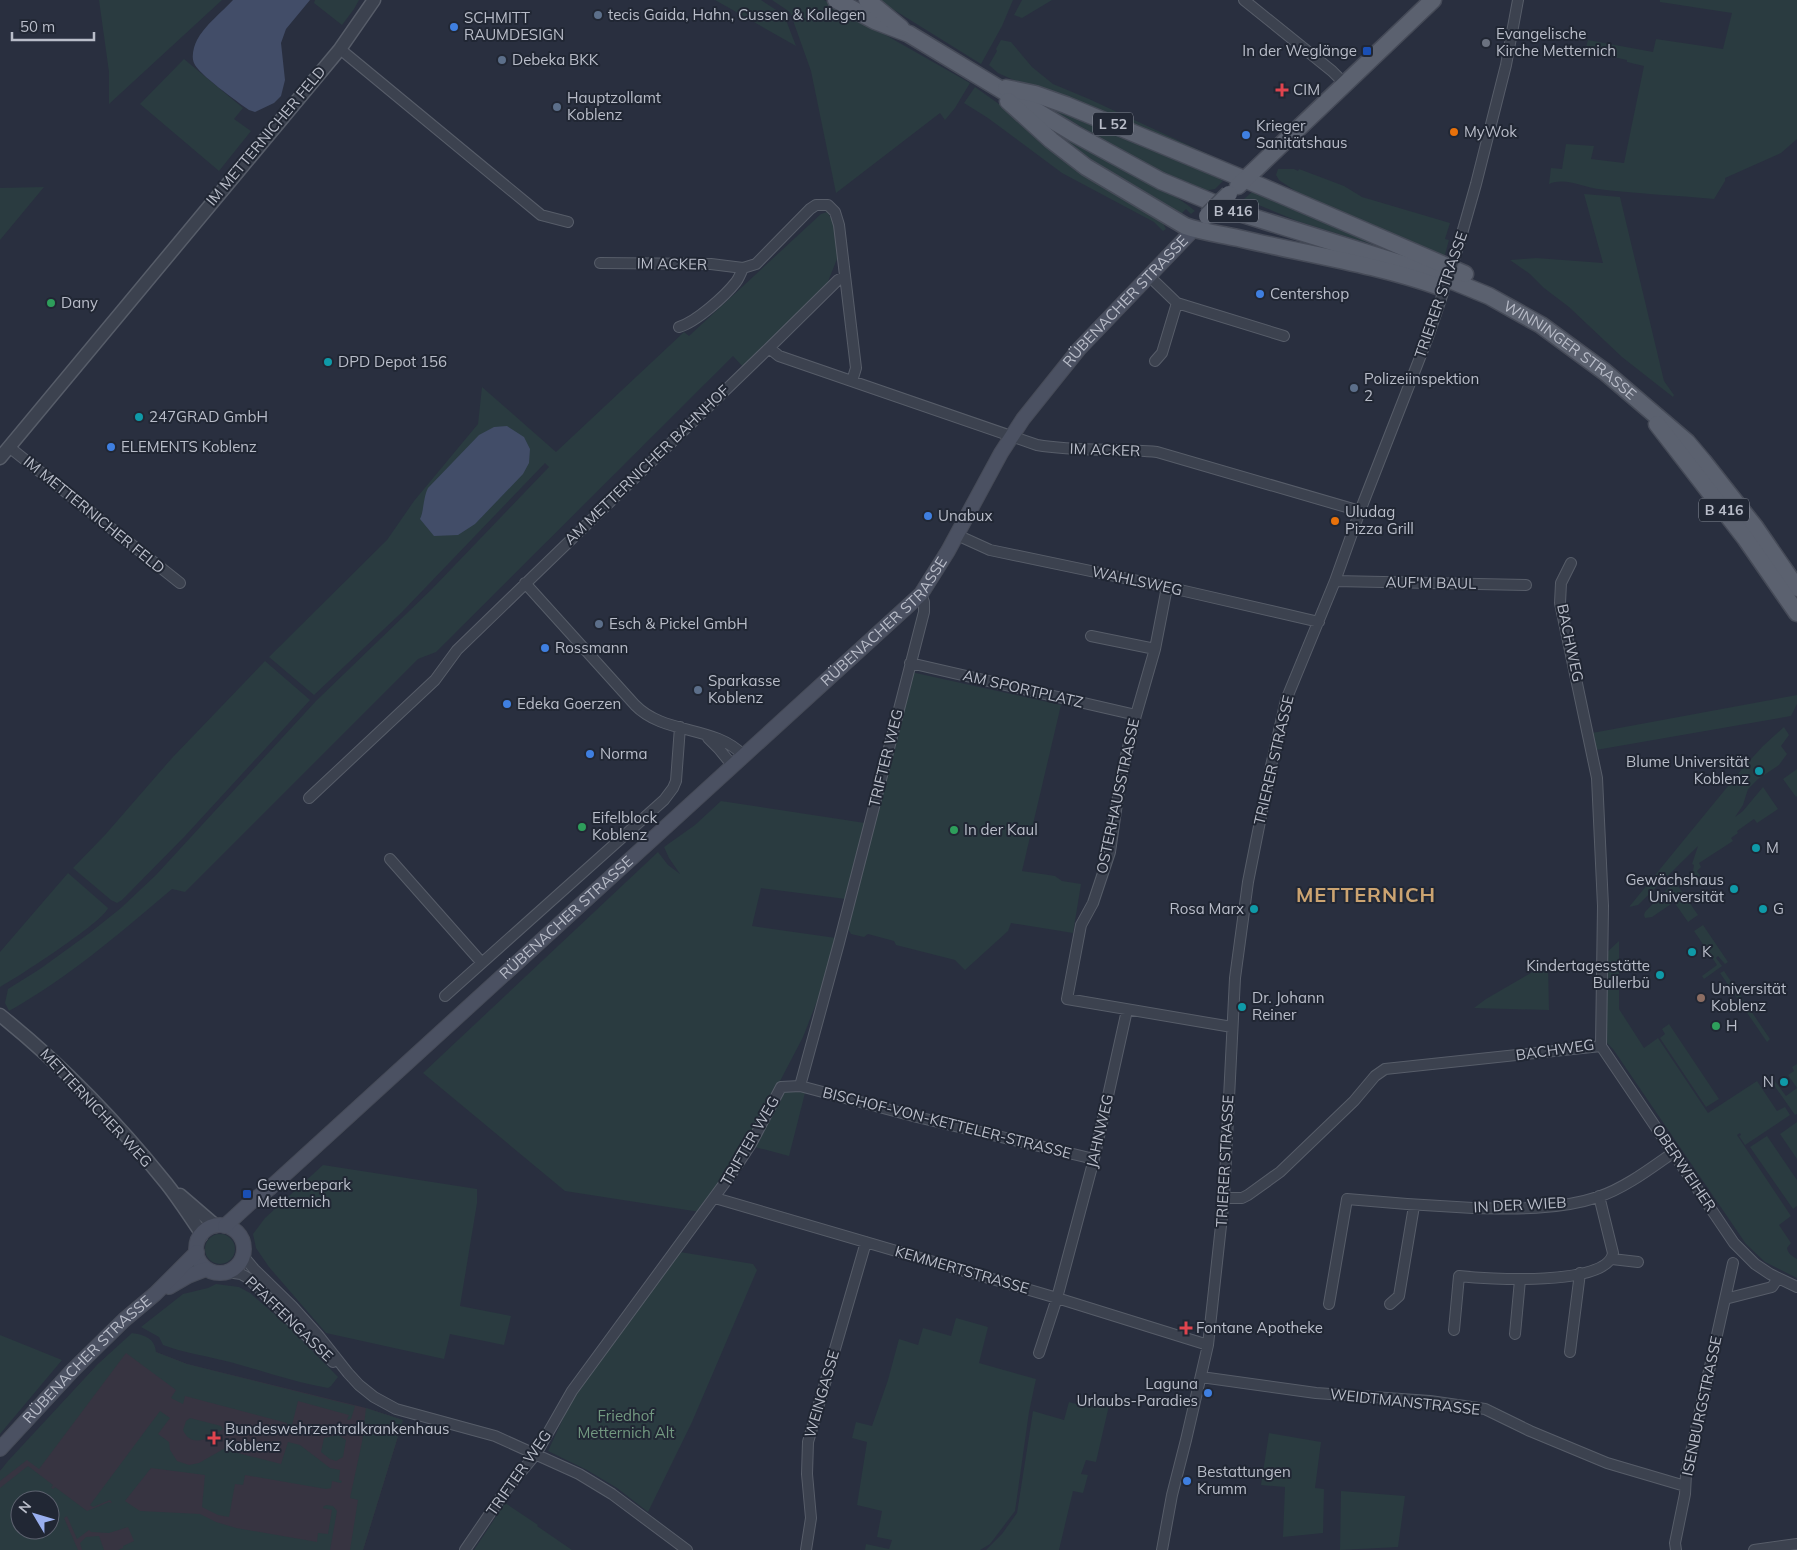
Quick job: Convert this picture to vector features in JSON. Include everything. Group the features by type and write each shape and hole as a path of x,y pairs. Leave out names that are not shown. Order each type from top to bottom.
{"main road":[{"name":"L 52","path":"836,0 870,19 909,34"},
{"name":"L 52","path":"867,0 909,34 994,86 1016,110 1066,153 1171,218 1194,229"},
{"name":"RÜBENACHER STRASSE","path":"201,1236 205,1231 221,1226 270,1188 921,594 957,535 983,483 1012,435 1064,366 1229,194 1433,0"},
{"name":"L 52","path":"994,86 1035,94 1066,105 1245,180"},
{"name":"B 416","path":"994,86 1136,168 1205,200 1260,220 1421,269 1489,296"},
{"name":"B 416","path":"1245,180 1463,273 1476,282 1489,296"},
{"path":"1194,229 1384,271 1465,295 1489,296"},
{"name":"WINNINGER STRASSE","path":"1489,296 1526,316 1566,342 1605,372 1647,410 1679,435 1703,461 1755,527 1797,588"},
{"name":"WINNINGER STRASSE","path":"1647,410 1745,538 1797,613"},
{"name":"RÜBENACHER STRASSE","path":"240,1237 245,1220 270,1188"},
{"path":"201,1236 197,1252 198,1258 206,1269 215,1273 227,1272 234,1268 243,1256 244,1249 236,1232 221,1226"},
{"name":"RÜBENACHER STRASSE","path":"0,1449 72,1371 197,1252"},
{"name":"RÜBENACHER STRASSE","path":"155,1294 188,1276 206,1269"}],"street":[{"name":"IM METTERNICHER FELD","path":"0,458 340,49 374,0"},
{"path":"1244,0 1332,71 1345,84"},
{"name":"TRIERER STRASSE","path":"1162,1550 1172,1495 1208,1345 1224,1198 1235,978 1246,891 1286,700 1335,581 1440,302 1476,184 1511,45 1518,0"},
{"path":"340,49 541,215 568,222"},
{"path":"679,327 700,316 731,288 739,278 743,268 756,264 810,209 816,205 828,205 832,208 837,218 856,368 852,381"},
{"name":"IM ACKER","path":"600,263 711,264 743,268"},
{"path":"1149,276 1177,303 1284,336"},
{"path":"769,348 838,280 844,277"},
{"path":"1154,361 1162,353 1177,303"},
{"name":"IM ACKER","path":"769,348 779,356 1037,445 1060,449 1157,452 1360,511"},
{"name":"AM METTERNICHER BAHNHOF","path":"309,798 435,680 457,650 525,582 769,348"},
{"name":"IM METTERNICHER FELD","path":"9,447 180,583"},
{"name":"WAHLSWEG","path":"957,535 990,550 1167,587 1319,622"},
{"name":"BACHWEG","path":"1224,1198 1242,1198 1280,1172 1365,1090 1375,1076 1385,1068 1601,1046 1603,906 1597,778 1560,603 1560,583 1571,563"},
{"name":"AUF'M BAUL","path":"1335,581 1526,584"},
{"path":"525,582 641,711 654,719 703,734 731,746 743,755"},
{"name":"OSTERHAUSSTRASSE","path":"1127,1010 1067,999 1081,925 1093,904 1110,852 1121,776 1155,649 1167,587"},
{"name":"TRIFTER WEG","path":"465,1550 506,1490 536,1454 572,1391 715,1198 751,1144 781,1087 800,1086 839,943 924,612 924,602 921,594"},
{"path":"1091,636 1155,649"},
{"name":"AM SPORTPLATZ","path":"910,663 1136,715"},
{"name":"RÜBENACHER STRASSE","path":"445,996 664,800 676,781 680,727"},
{"path":"703,734 719,748 732,765"},
{"name":"RÜBENACHER STRASSE","path":"390,859 482,962"},
{"path":"1127,1010 1232,1026"},
{"name":"JAHNWEG","path":"1039,1353 1057,1298 1094,1159 1127,1010"},
{"name":"METTERNICHER WEG","path":"0,1015 69,1075 167,1184 199,1230 201,1236"},
{"name":"OBERWEIHER","path":"1601,1046 1734,1243 1754,1264 1797,1287"},
{"name":"BISCHOF-VON-KETTELER-STRASSE","path":"800,1086 917,1117 1094,1159"},
{"name":"IN DER WIEB","path":"1329,1304 1347,1199 1414,1206 1523,1208 1568,1203 1599,1196 1637,1176 1674,1152"},
{"name":"METTERNICHER WEG","path":"167,1184 221,1226"},
{"path":"1599,1196 1611,1244 1612,1259"},
{"name":"KEMMERTSTRASSE","path":"715,1198 1057,1298 1208,1345"},
{"path":"1390,1304 1400,1296 1414,1206"},
{"name":"WEINGASSE","path":"806,1550 811,1518 807,1474 808,1442 866,1242"},
{"name":"PFAFFENGASSE","path":"243,1256 292,1306 348,1373 365,1390 392,1408 495,1436 580,1474 612,1494 687,1550"},
{"path":"1454,1330 1459,1276 1520,1280 1554,1278 1600,1268 1612,1259 1638,1262"},
{"name":"ISENBURGSTRASSE","path":"1676,1550 1675,1542 1686,1474 1733,1263"},
{"name":"PFAFFENGASSE","path":"227,1272 241,1274 248,1278 331,1361 348,1373"},
{"path":"1570,1352 1580,1273"},
{"path":"1725,1299 1772,1287 1778,1278"},
{"path":"1515,1334 1520,1280"},
{"name":"WEIDTMANSTRASSE","path":"1201,1377 1316,1393 1430,1402 1485,1409 1530,1431 1607,1463 1685,1486"},
{"path":"1754,1550 1797,1544"}],"shaded area":[{"name":"Bundeswehrzentralkrankenhaus Koblenz","path":"122,1343 156,1352 187,1364 366,1408 403,1420 363,1550 0,1550 0,1471 98,1364"}],"green space":[{"path":"99,0 222,0 109,104 109,72"},
{"path":"315,0 359,0 342,25 314,3"},
{"path":"715,0 761,0 784,15 796,46"},
{"path":"772,0 824,0 970,83 955,108 945,120 940,113 836,193 811,71 790,12"},
{"path":"878,0 1013,0 1002,26 981,64"},
{"path":"1022,0 1052,0 1022,18 1014,15"},
{"path":"1660,0 1797,0 1797,139 1781,153 1725,178 1714,199 1612,191 1568,182 1549,184 1551,168 1562,169 1566,144 1594,146 1591,159 1624,163 1644,66 1627,62 1627,60 1585,51 1588,40 1653,52 1656,39 1723,49 1732,13 1660,2"},
{"path":"1001,40 1011,42 1032,67 1053,84 1227,163 1071,98 1020,83 998,73 989,65"},
{"path":"184,59 243,108 234,119 251,131 219,171 140,104"},
{"path":"975,87 1161,219 1166,229 1163,231 1154,222 1062,173 988,118 964,103"},
{"path":"1046,105 1209,173 1223,181 1215,189 1204,191 1150,167"},
{"path":"1031,114 1118,167 1172,195 1195,211 1191,214 1186,209 1179,216 1084,160"},
{"path":"1278,169 1294,169 1298,171 1299,169 1344,186 1362,197 1450,223 1445,239 1449,240 1444,258 1319,207 1279,180 1276,175"},
{"path":"44,187 0,240 0,188"},
{"path":"1252,192 1260,195 1261,193 1390,250 1297,221 1244,199"},
{"path":"1584,194 1620,197 1664,381 1674,395 1673,397 1622,357 1569,307 1544,288 1530,274 1510,260 1536,258 1603,263"},
{"path":"827,212 835,224 839,254 827,284 744,368 733,356 436,652 418,659 185,892 172,889 73,969 9,1011 5,1003 8,989 40,969 91,932 121,908 156,875 316,701 432,589 549,467 545,463 401,613 314,695 269,657 387,540 414,501 478,424 482,387 556,452 684,332 689,336 821,214"},
{"path":"265,661 310,700 185,836 122,900 117,903 111,900 73,868 105,835 172,758"},
{"path":"911,672 1061,705 1022,871 1055,876 1062,881 1081,884 1073,933 1011,923 1008,931 965,970 955,960 896,945 894,941 868,934 864,937 851,934 847,927"},
{"path":"1797,695 1797,704 1791,716 1596,750 1592,733"},
{"path":"1784,727 1789,735 1781,746 1787,754 1779,765 1758,779 1748,789 1743,805 1735,817 1743,811 1763,787 1778,809 1757,823 1754,819 1737,831 1738,833 1731,838 1733,841 1699,863 1701,867 1697,871 1701,877 1694,882 1692,877 1694,865 1692,864 1698,846 1638,905 1629,907 1742,769"},
{"path":"1797,769 1797,796 1796,797 1783,779"},
{"path":"721,801 865,823 846,899 761,888 752,926 836,938 823,986 803,1037 753,1133 700,1212 565,1191 423,1073 658,852 668,865 680,874 664,847 695,825"},
{"path":"68,873 108,908 92,925 76,937 0,987 0,952"},
{"path":"1674,885 1678,886 1698,915 1688,922 1674,902 1652,917 1645,918 1645,912 1668,888"},
{"path":"1703,925 1728,962 1725,964 1718,956 1716,958 1722,966 1704,979 1702,976 1717,965 1694,931"},
{"path":"1619,941 1619,1009 1644,1048 1658,1038 1708,1113 1757,1081 1777,1111 1785,1107 1790,1115 1745,1145 1739,1136 1741,1135 1740,1133 1737,1135 1791,1216 1779,1225 1791,1243 1787,1248 1788,1252 1797,1259 1797,1278 1765,1262 1746,1244 1613,1049 1606,1042 1605,954"},
{"path":"1548,963 1549,1010 1474,1008 1486,999"},
{"path":"1724,971 1770,1039 1767,1042 1720,973"},
{"path":"1669,1024 1719,1099 1706,1107 1660,1038 1665,1034 1662,1029"},
{"path":"1797,1064 1797,1088 1788,1075 1794,1071 1792,1067"},
{"path":"1771,1076 1786,1096 1797,1088 1797,1114 1795,1115 1769,1078"},
{"path":"786,1089 805,1093 789,1156 755,1147"},
{"path":"1797,1122 1797,1159 1780,1134"},
{"path":"1767,1136 1797,1180 1797,1206 1793,1209 1750,1147"},
{"path":"323,1165 477,1189 477,1203 460,1306 511,1316 504,1345 450,1334 444,1359 326,1333 269,1267 256,1248 253,1234 265,1218"},
{"path":"220,1234 230,1239 235,1249 230,1259 220,1264 210,1259 205,1249 210,1239"},
{"name":"Friedhof Metternich Alt","path":"680,1252 753,1264 757,1270 692,1422 648,1512 617,1488 587,1470 548,1451 574,1395"},
{"path":"216,1284 239,1287 250,1293 287,1325 338,1377 331,1386 328,1388 302,1383 230,1362 171,1348 163,1345 159,1337 141,1327 183,1294 208,1288"},
{"path":"956,1318 988,1327 979,1363 1036,1379 1029,1412 1015,1511 990,1544 980,1550 865,1550 866,1544 889,1549 892,1540 877,1537 882,1511 857,1505 867,1442 852,1438 856,1422 872,1426 888,1380 899,1339 918,1345 923,1328 951,1336"},
{"path":"132,1333 145,1336 151,1340 154,1343 156,1352 187,1364 355,1406 351,1419 347,1420 349,1415 298,1401 290,1433 285,1432 287,1423 185,1396 183,1404 171,1398 176,1390 126,1353 39,1469 27,1460 0,1481 0,1471 8,1461 98,1364"},
{"path":"0,1335 62,1360 0,1434"},
{"path":"1093,1397 1110,1401 1096,1462 1086,1460 1081,1474 1088,1475 1083,1493 1073,1491 1059,1550 986,1550 1002,1534 1017,1513 1033,1411 1064,1420 1069,1402 1090,1408"},
{"path":"366,1408 403,1420 363,1550 350,1550 358,1500 350,1498 362,1442"},
{"path":"160,1411 170,1418 158,1434 169,1442 170,1450 177,1461 189,1465 199,1463 234,1443 236,1444 230,1451 281,1464 288,1442 300,1445 330,1468 340,1470 339,1480 342,1481 341,1483 332,1481 331,1488 326,1489 245,1475 243,1485 235,1484 229,1517 218,1515 202,1507 205,1475 151,1468 125,1501 140,1511 200,1514 216,1522 236,1528 317,1542 318,1533 328,1534 332,1510 323,1507 326,1505 333,1506 337,1511 330,1550 118,1550 134,1541 128,1527 109,1533 91,1532 89,1530 77,1539 67,1516 64,1518 78,1550 0,1550 0,1488 28,1466 53,1485 51,1488 54,1489 55,1487 59,1490 10,1490 10,1540 60,1540 60,1491 87,1511 109,1502 112,1503 110,1500 93,1507 90,1505"},
{"path":"190,1418 221,1426 223,1429 213,1436 202,1440 191,1439 183,1430 186,1421"},
{"path":"1269,1433 1321,1442 1315,1488 1324,1489 1323,1533 1283,1537 1285,1487 1261,1485"},
{"path":"338,1435 346,1440 343,1457 336,1461 321,1452 324,1438"},
{"path":"1341,1491 1405,1496 1398,1547 1340,1550"},
{"path":"505,1503 538,1525 572,1550 474,1550"},
{"path":"99,1536 104,1550 82,1550 80,1543 86,1537"}],"water":[{"path":"233,0 310,0 286,29 281,43 285,80 281,96 274,103 255,112 249,110 210,81 197,68 193,60 194,48 200,35"},
{"path":"507,426 524,437 530,449 529,463 523,474 475,524 458,535 434,536 420,519 428,488 479,435 494,427"}],"place":[{"name":"tecis Gaida, Hahn, Cussen & Kollegen","path":"598,15"},
{"name":"SCHMITT RAUMDESIGN","path":"454,27"},
{"name":"Evangelische Kirche Metternich","path":"1486,43"},
{"name":"In der Weglänge","path":"1367,51"},
{"name":"Debeka BKK","path":"502,60"},
{"name":"CIM","path":"1282,90"},
{"name":"Hauptzollamt Koblenz","path":"557,107"},
{"name":"MyWok","path":"1454,132"},
{"name":"Krieger Sanitätshaus","path":"1246,135"},
{"name":"Centershop","path":"1260,294"},
{"name":"Dany","path":"51,303"},
{"name":"DPD Depot 156","path":"328,362"},
{"name":"Polizeiinspektion 2","path":"1354,388"},
{"name":"247GRAD GmbH","path":"139,417"},
{"name":"ELEMENTS Koblenz","path":"111,447"},
{"name":"Unabux","path":"928,516"},
{"name":"Uludag Pizza Grill","path":"1335,521"},
{"name":"Esch & Pickel GmbH","path":"599,624"},
{"name":"Rossmann","path":"545,648"},
{"name":"Sparkasse Koblenz","path":"698,690"},
{"name":"Edeka Goerzen","path":"507,704"},
{"name":"Norma","path":"590,754"},
{"name":"Blume Universität Koblenz","path":"1759,771"},
{"name":"Eifelblock Koblenz","path":"582,827"},
{"name":"In der Kaul","path":"954,830"},
{"name":"M","path":"1756,848"},
{"name":"Gewächshaus Universität","path":"1734,889"},
{"name":"Rosa Marx","path":"1254,909"},
{"name":"G","path":"1763,909"},
{"name":"K","path":"1692,952"},
{"name":"Kindertagesstätte Bullerbü","path":"1660,975"},
{"name":"Universität Koblenz","path":"1701,998"},
{"name":"Dr. Johann Reiner","path":"1242,1007"},
{"name":"H","path":"1716,1026"},
{"name":"N","path":"1784,1082"},
{"name":"Gewerbepark Metternich","path":"247,1194"},
{"name":"Fontane Apotheke","path":"1186,1328"},
{"name":"Laguna Urlaubs-Paradies","path":"1208,1393"},
{"name":"Bundeswehrzentralkrankenhaus Koblenz","path":"214,1438"},
{"name":"Bestattungen Krumm","path":"1187,1481"}],"district":[{"name":"METTERNICH","path":"1366,895"}]}
